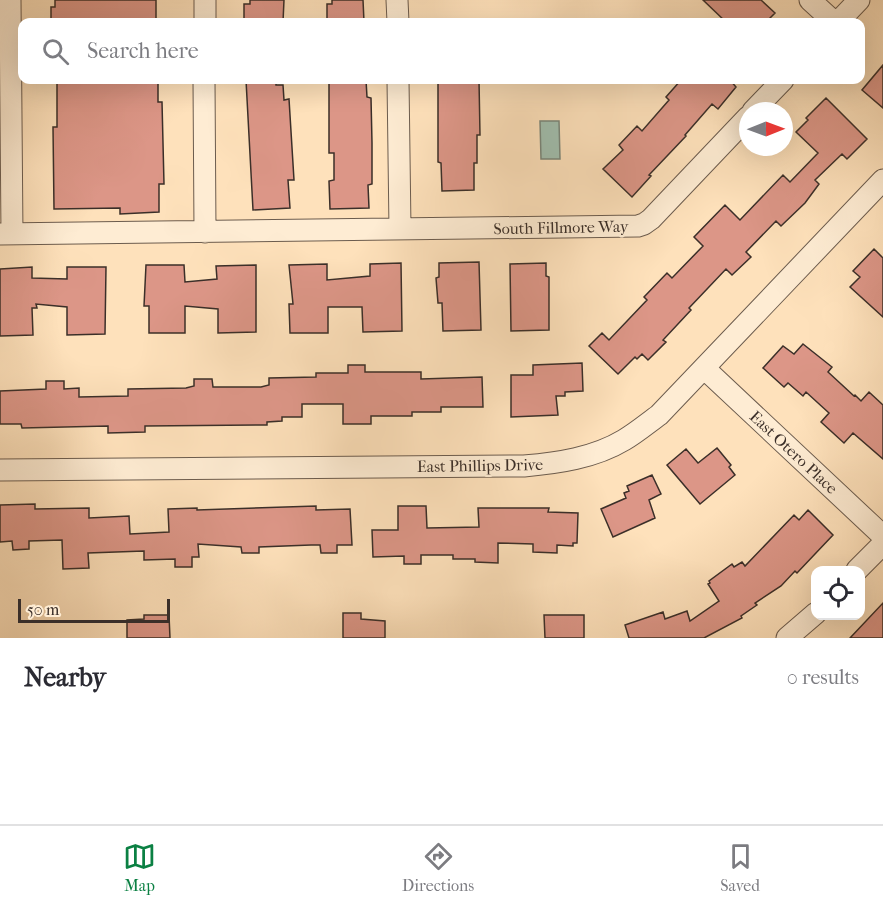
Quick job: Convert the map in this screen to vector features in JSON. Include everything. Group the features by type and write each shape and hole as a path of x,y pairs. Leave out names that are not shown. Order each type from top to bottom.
{"street":[{"name":"South Fillmore Way","path":"10,0 6,234 629,227 644,224 739,126"},
{"path":"205,0 205,18"},
{"path":"397,0 398,18"},
{"path":"810,0 831,18"},
{"path":"840,18 859,0"},
{"path":"398,84 400,229"},
{"path":"762,102 779,84"},
{"path":"204,86 204,232"},
{"name":"East Phillips Drive","path":"0,470 513,466 558,463 593,454 624,441 659,415 880,190"},
{"name":"East Otero Place","path":"705,369 883,536"},
{"path":"861,566 883,544"},
{"path":"787,638 811,617"}],"shaded area":[{"path":"540,121 559,121 560,159 541,159"}],"building":[{"path":"55,0 156,0 156,18 51,18 51,7 55,7"},
{"path":"250,0 284,0 283,18 244,18 244,4 250,4"},
{"path":"332,0 363,0 364,18 327,18 327,4 332,4"},
{"path":"703,0 761,0 775,13 770,18 722,18"},
{"path":"883,65 883,108 862,90"},
{"path":"57,84 158,84 158,102 162,102 164,184 159,184 159,212 120,214 120,208 54,209 53,127 57,127"},
{"path":"246,84 283,85 284,100 289,99 294,180 288,180 290,208 253,210"},
{"path":"329,84 366,84 367,97 371,98 372,184 368,185 369,208 330,209 329,181 334,180 334,153 329,153"},
{"path":"438,84 479,84 480,135 477,135 474,190 442,191 441,163 438,162"},
{"path":"677,84 733,84 736,87 718,109 712,104 632,197 603,169 623,150 619,145 637,126 642,131 669,100 666,97"},
{"path":"826,98 867,139 847,159 842,154 815,180 819,184 805,203 781,226 776,221 746,252 751,257 732,275 726,269 689,308 691,310 663,340 666,342 648,360 642,354 637,359 635,357 618,374 589,346 602,333 609,340 647,300 644,297 667,273 672,278 703,246 694,237 725,205 740,220 783,175 790,182 818,153 796,132"},
{"path":"874,249 883,258 883,317 850,287 860,277 853,271"},
{"path":"479,262 481,330 443,331 442,303 438,303 436,278 439,277 439,263"},
{"path":"401,263 402,331 363,332 362,307 328,307 328,333 290,333 289,304 293,304 289,265 327,264 327,280 370,276 370,264"},
{"path":"546,263 546,276 549,277 549,330 511,331 510,264"},
{"path":"146,265 184,265 185,282 217,279 216,266 256,265 256,332 218,333 218,309 185,306 185,333 149,333 149,306 144,306"},
{"path":"32,267 32,278 67,279 67,267 106,267 105,334 67,335 67,307 36,304 37,308 32,308 33,335 0,336 0,269"},
{"path":"803,344 832,367 828,372 854,396 861,401 869,392 883,405 883,459 853,433 844,443 821,422 829,413 806,392 803,396 788,383 784,387 763,368 783,346 794,354"},
{"path":"582,363 583,391 565,392 565,396 556,396 558,415 511,417 511,375 533,375 533,365"},
{"path":"348,365 365,365 365,372 421,372 421,379 482,377 483,407 441,407 441,412 412,412 412,416 371,416 371,424 343,424 343,404 302,404 302,417 282,417 282,421 267,422 267,425 145,426 145,432 108,433 108,426 22,428 21,424 0,424 0,391 46,389 46,381 64,381 64,389 79,388 79,397 128,396 128,389 194,386 194,379 212,379 213,387 261,387 269,385 269,378 316,377 316,373 348,373"},
{"path":"717,448 731,465 729,467 735,475 700,504 667,465 686,449 698,463"},
{"path":"652,475 661,494 649,500 655,518 613,537 601,509 626,498 624,493 629,491 627,486"},
{"path":"35,504 35,509 89,508 89,518 129,516 130,534 169,532 168,509 316,506 316,510 350,509 352,545 337,545 337,553 321,553 320,545 311,545 259,547 259,553 242,553 241,547 198,544 199,557 192,557 192,567 175,567 175,559 144,560 144,551 88,553 89,568 63,569 62,540 29,541 29,549 13,550 12,541 0,542 0,505"},
{"path":"398,506 426,506 427,528 479,527 478,508 549,508 548,512 578,513 577,543 573,543 573,546 557,545 557,553 533,552 533,544 498,543 498,563 475,562 475,559 453,559 453,555 421,555 421,564 404,564 404,556 373,557 372,530 398,530"},
{"path":"808,510 833,535 797,573 795,571 781,586 755,603 757,605 741,616 742,618 704,638 629,638 625,625 663,612 665,619 687,611 690,621 719,601 708,584 709,581 732,564 734,567 742,562 745,566 794,515 799,520"},
{"path":"883,603 883,638 850,638"},
{"path":"343,613 361,613 361,619 385,621 385,638 343,638"},
{"path":"144,615 169,615 170,638 127,638 127,620 144,619"},
{"path":"544,615 584,615 584,638 545,638"}]}
